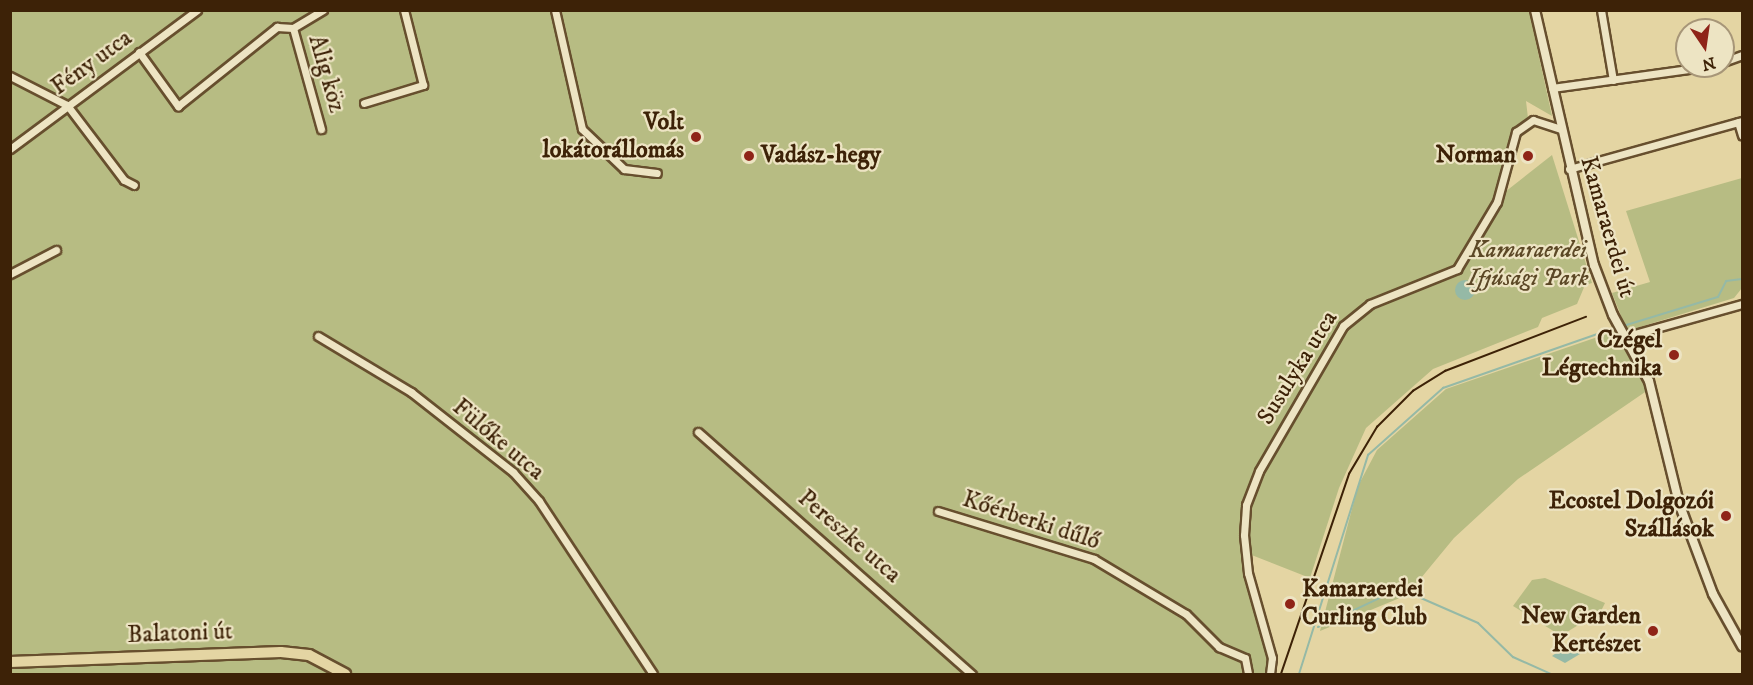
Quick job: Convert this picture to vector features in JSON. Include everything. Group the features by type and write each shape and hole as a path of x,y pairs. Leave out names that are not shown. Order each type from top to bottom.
{"main road":[{"name":"Balatoni út","path":"10,662 280,652 309,655 345,675"}],"street":[{"name":"Fény utca","path":"10,149 197,10"},
{"path":"139,52 181,105 277,27 293,28 323,10"},
{"path":"363,103 423,85 404,10"},
{"path":"555,10 582,129 617,165 657,173"},
{"name":"Kamaraerdei út","path":"1535,10 1569,169 1588,245 1620,330 1652,388 1671,479 1703,569 1743,646"},
{"path":"1601,10 1613,80"},
{"name":"Alig köz","path":"293,28 321,129"},
{"path":"1552,88 1675,71"},
{"path":"10,76 67,105 124,180 134,185"},
{"name":"Susulyka utca","path":"1270,675 1271,652 1248,573 1244,535 1246,505 1259,471 1343,326 1370,304 1457,269 1500,196 1515,132 1533,120 1560,129"},
{"path":"1569,169 1740,122 1743,135"},
{"path":"10,274 56,250"},
{"path":"1620,330 1743,304"},
{"name":"Fülőke utca","path":"318,336 411,393 513,472 539,501 653,675"},
{"name":"Pereszke utca","path":"698,432 972,675"},
{"name":"Kőérberki dűlő","path":"938,511 1094,559 1186,614 1219,647 1245,658 1248,675"}],"green space":[{"name":"Kamaraerdei Ifjúsági Park","path":"10,11 1529,11 1552,116 1526,101 1528,118 1512,135 1505,192 1552,155 1592,283 1585,285 1577,304 1542,318 1538,327 1433,369 1366,428 1339,488 1310,578 1249,554 1270,656 1268,674 11,674"},
{"path":"1742,178 1742,288 1734,298 1627,331 1612,293 1650,282 1626,211"},
{"path":"1615,331 1648,390 1518,479 1454,538 1407,595 1320,631 1358,486 1377,450 1446,389"},
{"path":"1545,578 1605,603 1601,611 1567,632 1555,632 1513,606 1532,580"}],"shaded area":[{"path":"1465,280 1472,283 1475,290 1472,297 1465,300 1458,297 1455,290 1458,283"},
{"path":"1573,641 1580,654 1565,663 1552,656"}],"waterway":[{"path":"1623,326 1718,297 1726,281 1742,279"},
{"path":"1299,674 1368,455 1443,388 1617,327"},
{"path":"1318,627 1386,595 1414,595 1478,623 1513,657 1551,674"}],"tram line":[{"path":"1281,674 1349,474 1377,427 1413,391 1445,371 1586,317"}],"place":[{"name":"Volt lokátorállomás","path":"696,137"},
{"name":"Vadász-hegy","path":"749,156"},
{"name":"Norman","path":"1528,156"},
{"name":"Czégel Légtechnika","path":"1674,355"},
{"name":"Ecostel Dolgozói Szállások","path":"1726,516"},
{"name":"Kamaraerdei Curling Club","path":"1290,604"},
{"name":"New Garden Kertészet","path":"1653,631"}]}
